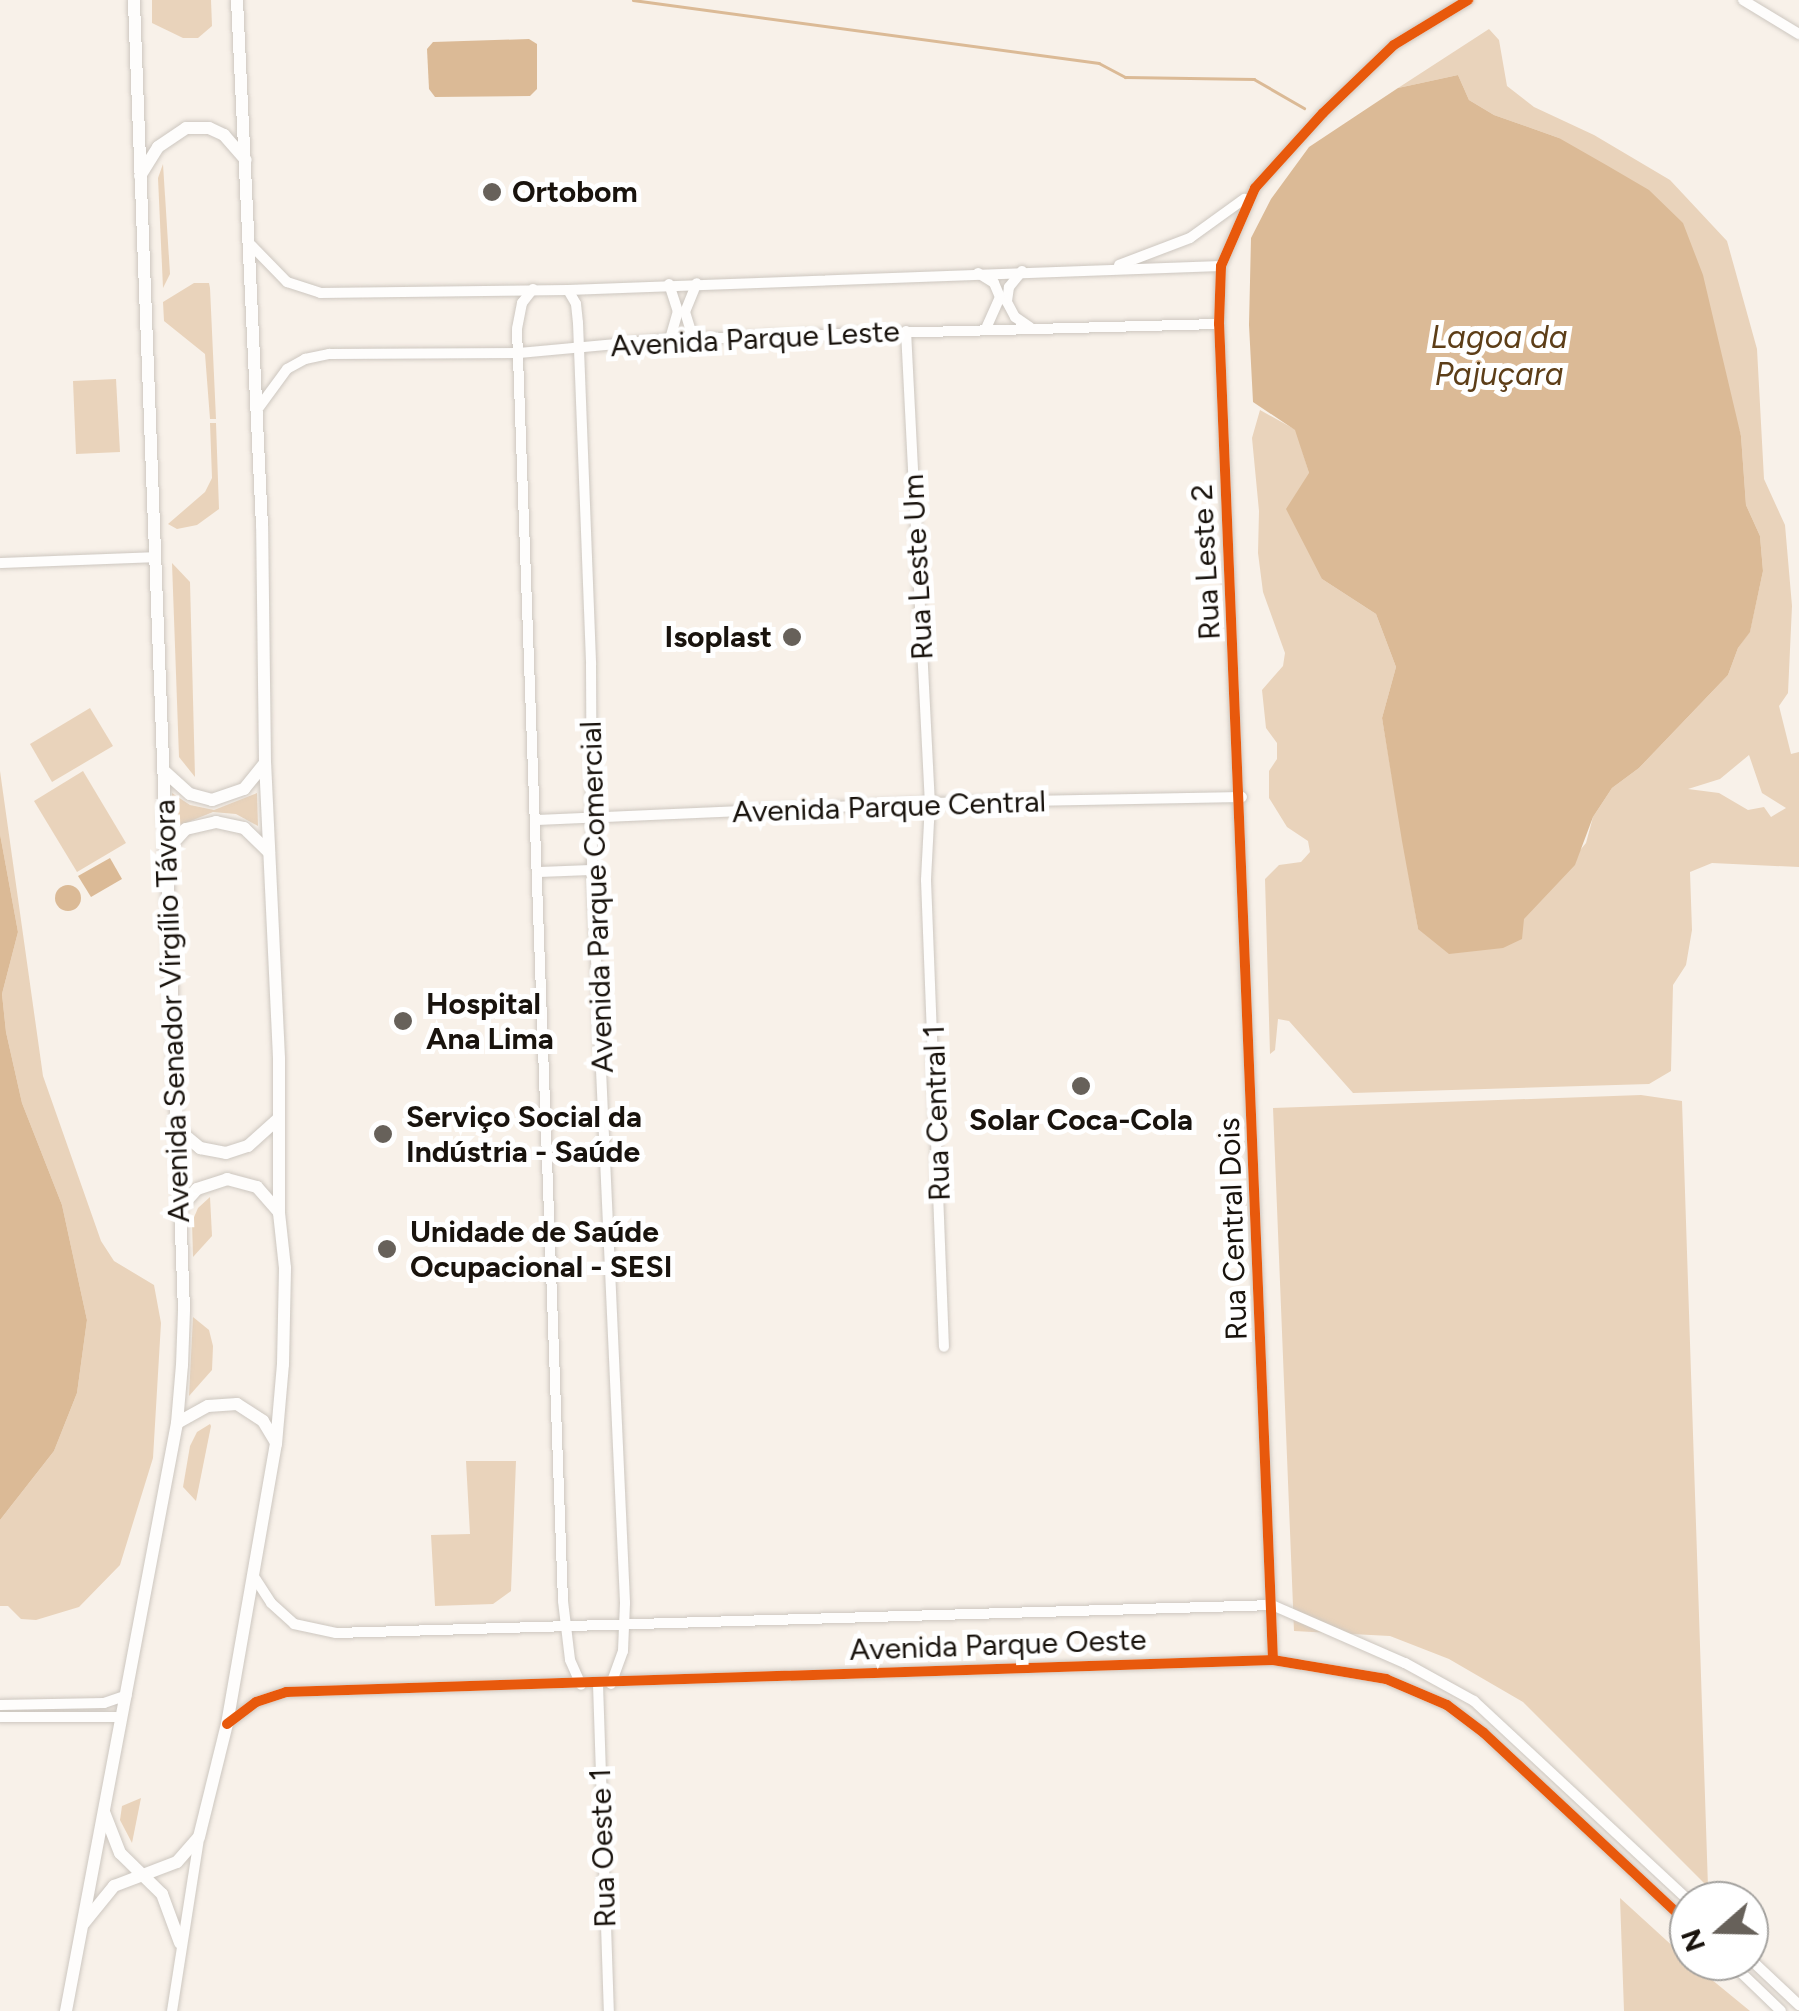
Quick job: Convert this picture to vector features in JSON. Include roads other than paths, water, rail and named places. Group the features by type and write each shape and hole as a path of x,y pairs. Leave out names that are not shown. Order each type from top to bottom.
{"main road":[{"name":"Avenida Senador Virgílio Távora","path":"66,2011 102,1805 178,1424 184,1310 134,0"},
{"path":"78,1933 108,1890 176,1862 199,1837 227,1724 276,1444 286,1268 279,1213 280,1058 265,763 257,410 238,0"},
{"path":"140,176 158,147 186,128 209,128 224,135 246,160"},
{"path":"162,770 190,794 212,800 244,789 265,763"},
{"path":"165,852 186,829 225,822 244,828 269,852"},
{"path":"175,1127 200,1148 226,1153 248,1146 277,1120"},
{"path":"179,1209 205,1185 237,1179 257,1187 279,1213"},
{"path":"178,1424 208,1406 237,1404 263,1421 276,1444"},
{"path":"102,1805 120,1853 162,1894 180,1943"}],"street":[{"path":"1108,268 1190,238 1256,188 1323,113 1394,46 1468,0"},
{"path":"1743,0 1799,34"},
{"path":"1220,324 1221,266 1256,188"},
{"name":"Avenida Parque Leste","path":"251,246 287,282 320,293 568,290 1023,270 1221,266"},
{"path":"1023,270 1009,286 1007,302 1015,317 1030,327"},
{"path":"975,272 994,283 1000,297 986,328"},
{"path":"693,338 685,312 697,283"},
{"path":"669,284 678,310 670,339"},
{"name":"Avenida Parque Comercial","path":"532,289 518,316 518,353 565,1627 570,1660 581,1685"},
{"name":"Avenida Parque Comercial","path":"568,290 576,304 578,349 591,665 592,870 624,1624 621,1663 612,1684"},
{"name":"Avenida Parque Leste","path":"257,410 275,381 305,358 329,354 518,353 693,338 1220,324"},
{"name":"Rua Leste 2","path":"1220,324 1242,798"},
{"name":"Rua Leste Um","path":"906,331 930,803 926,880"},
{"path":"0,563 154,557"},
{"name":"Avenida Parque Central","path":"537,820 930,803 1242,798"},
{"name":"Rua Central Dois","path":"1242,798 1273,1660"},
{"path":"538,872 592,870"},
{"name":"Rua Central 1","path":"926,880 944,1347"},
{"name":"Avenida Parque Oeste","path":"253,1576 282,1616 310,1632 1272,1605 1406,1663 1474,1701 1669,1882"},
{"name":"Avenida Parque Oeste","path":"227,1724 256,1702 286,1692 1273,1660 1386,1679 1447,1705 1484,1733 1669,1905"},
{"name":"Rua Oeste 1","path":"598,1684 609,2011"},
{"path":"0,1705 104,1703 126,1695"},
{"path":"0,1717 122,1717"},
{"path":"172,2011 199,1837"},
{"path":"1769,1977 1799,2005"},
{"path":"1750,1981 1781,2011"}],"water":[{"path":"529,39 537,44 537,89 530,96 435,97 429,89 427,49 433,42"},
{"name":"Lagoa da Pajuçara","path":"1458,75 1469,100 1494,115 1559,138 1608,166 1649,190 1683,223 1703,275 1741,436 1746,505 1760,536 1763,571 1750,632 1738,648 1728,675 1639,768 1612,788 1593,817 1575,865 1524,919 1522,939 1503,948 1449,954 1418,929 1382,718 1396,667 1376,614 1322,579 1286,509 1309,473 1295,430 1253,402 1249,325 1251,238 1271,199 1309,147 1398,88"},
{"path":"0,834 18,932 2,994 6,1032 22,1103 62,1205 87,1320 77,1393 54,1451 0,1520"},
{"path":"110,858 122,879 91,897 78,876"},
{"path":"68,885 77,889 81,898 77,907 68,911 59,907 55,898 59,889"}],"waterway":[{"path":"633,0 1099,63 1125,77 1254,79 1304,108"}],"place":[{"name":"Ortobom","path":"492,192"},
{"name":"Isoplast","path":"792,637"},
{"name":"Hospital Ana Lima","path":"403,1021"},
{"name":"Solar Coca-Cola","path":"1081,1086"},
{"name":"Serviço Social da Indústria - Saúde","path":"383,1134"},
{"name":"Unidade de Saúde Ocupacional - SESI","path":"387,1249"}]}
